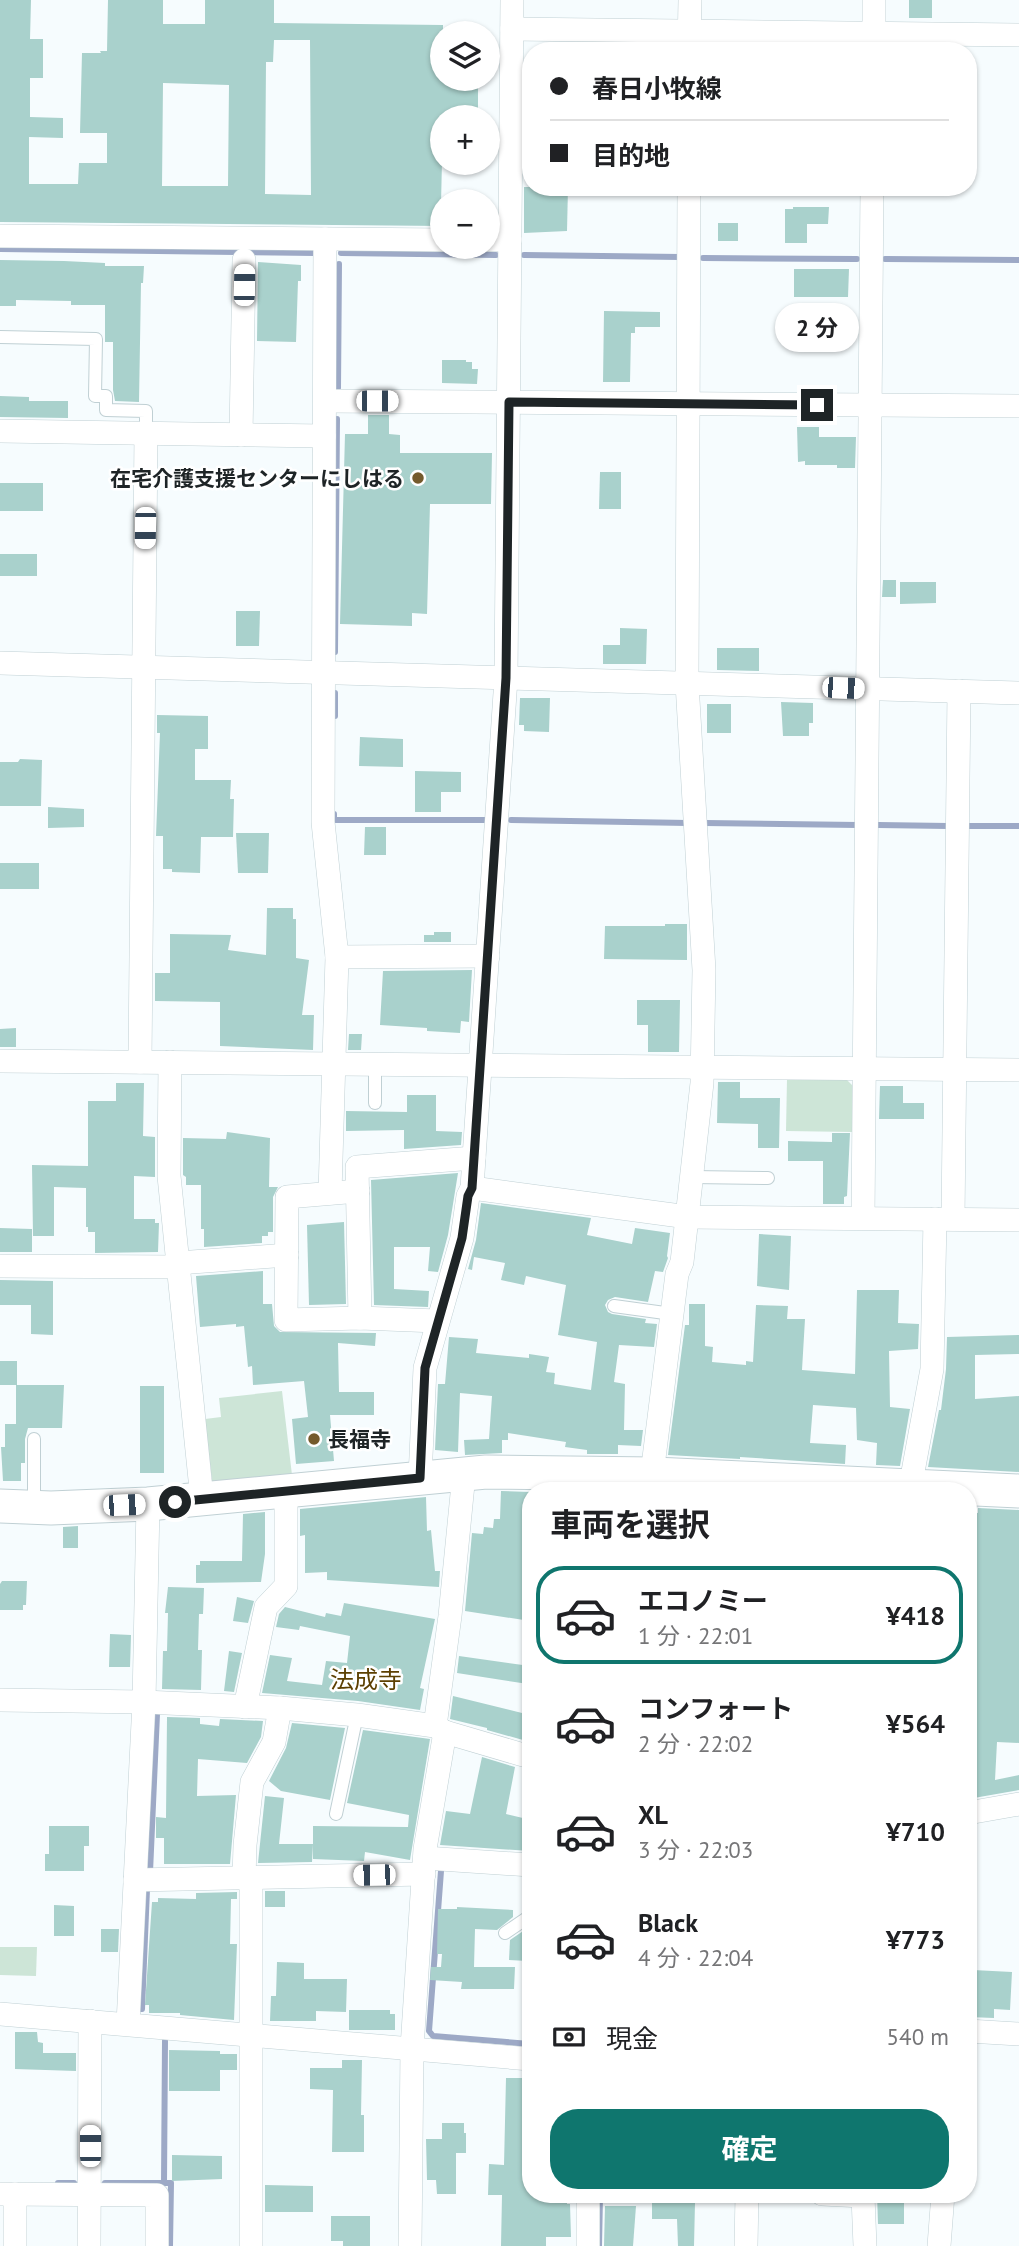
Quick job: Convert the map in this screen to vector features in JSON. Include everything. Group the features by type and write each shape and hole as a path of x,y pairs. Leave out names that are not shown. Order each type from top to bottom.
{"main road":[{"path":"0,1506 148,1504 486,1472 654,1482"},
{"path":"977,1490 1019,1491"}],"street":[{"path":"500,224 512,0"},
{"path":"689,41 690,0"},
{"path":"874,0 874,42"},
{"path":"512,29 689,41 874,42 1019,35"},
{"path":"654,1482 672,1314 688,1217 702,1068 704,970 687,683 689,196"},
{"path":"863,1218 872,196"},
{"path":"0,236 430,240"},
{"path":"325,239 323,822 337,957 330,1193"},
{"path":"420,1478 425,1368 462,1238 468,1196 472,1188 481,1065 506,678 509,402 500,256"},
{"path":"241,435 244,260"},
{"path":"325,401 1019,407"},
{"path":"0,430 324,436"},
{"path":"140,1062 146,433"},
{"path":"0,663 1019,693"},
{"path":"911,1482 932,1369 955,1070 959,691"},
{"path":"337,957 488,956"},
{"path":"0,1060 1019,1070"},
{"path":"170,1062 169,1176 202,1499"},
{"path":"360,1318 357,1167 474,1158"},
{"path":"472,1188 688,1217 1019,1220"},
{"path":"358,1191 287,1197 286,1320 360,1318 437,1321"},
{"path":"0,1266 178,1265 287,1255"},
{"path":"410,2246 412,2048 424,1866 464,1474"},
{"path":"245,1707 266,1607 286,1587 286,1491"},
{"path":"128,2024 144,1702 148,1504"},
{"path":"0,1700 144,1702 280,1708 356,1715 440,1729 522,1754"},
{"path":"251,2246 251,2036 245,1845 252,1782 274,1742 280,1708"},
{"path":"977,1811 1019,1804"},
{"path":"135,1880 248,1878 424,1866 522,1865"},
{"path":"0,2014 522,2058"},
{"path":"89,2246 90,2021"},
{"path":"977,2032 1019,2035"},
{"path":"15,2246 8,2194 157,2195 157,2246"},
{"path":"588,2246 589,2203"},
{"path":"746,2246 747,2203"},
{"path":"863,2203 865,2246"},
{"path":"939,2246 942,2203"}],"lane":[{"path":"0,337 96,339 95,396 106,396 106,410 146,411 146,433"},
{"path":"375,1064 375,1103"},
{"path":"692,1177 768,1178"},
{"path":"614,1306 672,1314"},
{"path":"34,1439 34,1507"},
{"path":"336,1814 356,1715"},
{"path":"505,1933 522,1921"}],"green space":[{"path":"787,1079 847,1080 853,1086 852,1132 786,1131"},
{"path":"282,1391 292,1475 216,1484 212,1481 205,1419 221,1417 219,1398"},
{"path":"0,1947 37,1947 36,1976 0,1975"}],"building":[{"path":"0,0 31,0 30,39 43,39 43,78 30,78 30,117 63,118 63,138 29,137 29,184 78,184 79,163 107,163 107,133 80,133 82,53 107,51 108,0 163,0 163,24 205,24 205,0 274,0 274,23 430,25 430,91 478,91 478,105 430,105 430,175 442,175 441,189 430,189 430,226 0,222","holes":["274,40 310,40 311,195 265,194 266,62 273,62","163,83 229,85 228,186 162,186"]},
{"path":"909,0 932,0 932,18 909,18"},
{"path":"524,196 568,196 567,231 524,233"},
{"path":"829,207 828,224 807,224 807,243 785,243 785,209"},
{"path":"718,223 738,223 738,241 718,241"},
{"path":"0,260 144,266 141,283 139,402 115,401 113,342 105,342 105,305 16,300 16,306 0,306"},
{"path":"258,262 301,265 296,342 257,341"},
{"path":"794,269 849,269 848,297 794,297"},
{"path":"604,311 660,312 660,327 635,327 635,333 631,333 630,382 603,382"},
{"path":"442,360 472,362 472,369 478,369 477,384 442,383"},
{"path":"0,396 29,397 29,401 68,401 68,418 0,417"},
{"path":"368,415 389,415 389,434 400,435 400,453 492,453 491,504 430,504 427,614 412,613 412,626 340,624 345,434 368,434"},
{"path":"797,427 819,427 819,437 856,437 855,468 805,465 805,461 798,462"},
{"path":"600,472 621,472 621,509 599,509"},
{"path":"0,483 43,483 43,511 0,511"},
{"path":"0,554 37,554 37,576 0,576"},
{"path":"883,580 896,580 896,597 882,597"},
{"path":"900,582 936,582 936,603 900,604"},
{"path":"236,611 260,611 259,646 236,646"},
{"path":"620,628 647,629 646,664 603,664 603,645 620,645"},
{"path":"717,648 759,648 759,671 717,670"},
{"path":"520,698 550,698 549,732 524,731 524,725 519,725"},
{"path":"781,702 813,703 813,723 809,723 809,736 783,736"},
{"path":"707,704 731,704 731,733 707,733"},
{"path":"157,715 208,716 208,749 195,749 195,780 231,780 230,799 234,799 233,837 201,837 200,873 163,869 163,836 156,836 160,733 157,733"},
{"path":"360,737 403,739 403,767 359,766"},
{"path":"20,759 42,760 41,806 0,806 0,762 18,762"},
{"path":"415,771 461,772 461,792 441,792 441,812 415,812"},
{"path":"48,807 84,809 84,827 48,828"},
{"path":"365,827 386,827 386,855 364,855"},
{"path":"236,833 269,833 268,873 238,873"},
{"path":"0,863 39,863 39,889 0,889"},
{"path":"267,908 293,908 293,919 296,919 296,958 309,960 302,1015 314,1015 313,1050 220,1046 220,1002 155,1001 155,973 170,973 170,934 231,935 228,950 266,955"},
{"path":"687,924 687,960 604,959 605,926"},
{"path":"434,932 451,932 451,942 424,942 424,935 434,935"},
{"path":"472,970 469,1022 461,1021 460,1033 380,1025 383,971"},
{"path":"637,1000 680,1000 679,1052 648,1052 648,1025 637,1025"},
{"path":"16,1028 16,1047 0,1047 0,1029"},
{"path":"349,1034 362,1034 361,1050 348,1050"},
{"path":"718,1082 740,1082 740,1098 780,1098 779,1148 758,1148 758,1124 717,1123"},
{"path":"116,1083 144,1083 143,1136 155,1137 155,1177 134,1176 134,1219 155,1219 155,1223 159,1223 158,1252 95,1253 95,1232 88,1232 86,1227 86,1188 54,1187 54,1236 33,1236 32,1165 88,1166 88,1101 116,1101"},
{"path":"880,1086 903,1086 903,1103 924,1103 924,1119 879,1119"},
{"path":"407,1095 436,1095 436,1131 462,1132 461,1145 404,1149 404,1130 346,1131 346,1111 407,1112"},
{"path":"227,1132 270,1138 269,1187 278,1187 273,1197 273,1232 262,1236 262,1243 204,1247 204,1229 201,1229 201,1185 186,1185 186,1177 183,1175 183,1138 226,1139"},
{"path":"832,1133 850,1133 847,1196 844,1197 844,1204 823,1204 823,1161 788,1161 788,1141 832,1142"},
{"path":"458,1173 448,1235 438,1272 428,1271 430,1247 394,1247 394,1289 429,1291 428,1307 374,1305 371,1180"},
{"path":"481,1203 591,1218 587,1235 632,1244 635,1228 670,1233 668,1258 663,1272 655,1271 648,1302 615,1297 605,1305 612,1314 646,1319 645,1323 657,1324 654,1347 619,1345 614,1382 625,1384 624,1430 643,1430 641,1446 618,1445 618,1454 587,1454 587,1450 565,1447 566,1442 508,1433 508,1440 502,1440 502,1453 465,1455 464,1440 489,1439 492,1396 460,1393 458,1452 435,1450 438,1384 445,1384 449,1337 478,1339 476,1353 549,1357 546,1372 555,1373 554,1384 591,1390 597,1342 558,1335 566,1285 526,1276 524,1285 501,1280 505,1263 474,1257 472,1270 468,1269 476,1240"},
{"path":"344,1222 346,1304 309,1305 307,1225"},
{"path":"0,1228 32,1229 32,1252 0,1252"},
{"path":"759,1234 791,1236 789,1290 757,1286"},
{"path":"263,1271 263,1304 272,1304 274,1326 280,1332 376,1333 375,1346 338,1343 339,1392 374,1392 374,1415 330,1415 334,1461 296,1464 292,1419 308,1417 304,1381 253,1385 252,1366 248,1367 244,1326 236,1327 236,1324 200,1327 196,1276"},
{"path":"0,1280 53,1281 53,1335 31,1334 31,1305 0,1305"},
{"path":"857,1290 899,1290 898,1323 919,1324 918,1349 889,1351 890,1407 910,1409 900,1466 876,1465 877,1443 857,1440 856,1408 813,1405 810,1443 846,1445 845,1464 668,1455 685,1325 689,1325 689,1304 705,1304 705,1346 713,1347 712,1362 746,1365 746,1361 753,1362 756,1305 788,1306 787,1319 805,1319 802,1370 855,1374"},
{"path":"1019,1335 1019,1354 975,1355 975,1399 1019,1396 1019,1472 928,1467 941,1410 947,1337"},
{"path":"0,1361 17,1361 17,1385 64,1385 62,1428 28,1428 25,1463 21,1463 21,1481 3,1481 1,1447 5,1447 5,1424 16,1424 16,1385 0,1385"},
{"path":"140,1386 164,1386 164,1473 140,1473"},
{"path":"501,1491 522,1492 522,1620 465,1611 472,1533 483,1534 484,1527 493,1528 494,1519 500,1519"},
{"path":"426,1497 427,1531 431,1530 435,1571 440,1571 439,1587 327,1580 327,1572 305,1573 305,1535 300,1536 300,1509"},
{"path":"978,1508 1019,1510 1019,1743 997,1742 995,1780 1019,1775 1019,1790 977,1797 977,1513"},
{"path":"265,1512 265,1554 261,1582 196,1583 196,1565 200,1565 200,1561 242,1561 243,1514"},
{"path":"78,1526 78,1548 63,1548 63,1527"},
{"path":"2,1581 27,1581 26,1605 23,1605 23,1610 0,1610"},
{"path":"168,1587 204,1588 203,1614 199,1614 201,1690 162,1689 163,1651 167,1651 168,1613 165,1613"},
{"path":"237,1597 254,1601 248,1623 233,1621"},
{"path":"344,1603 435,1619 420,1688 424,1689 420,1710 358,1701 262,1693 270,1655 292,1658 287,1681 322,1685 326,1661 347,1663 350,1636 300,1626 299,1630 276,1627 279,1614 285,1607 325,1617 326,1613 341,1616"},
{"path":"110,1634 131,1635 130,1667 109,1667"},
{"path":"229,1651 242,1653 234,1692 224,1691"},
{"path":"459,1656 522,1665 522,1683 457,1673"},
{"path":"453,1696 522,1713 522,1740 487,1728 450,1719"},
{"path":"167,1717 200,1718 200,1724 219,1726 220,1719 263,1721 261,1737 247,1763 198,1759 197,1796 236,1795 230,1864 164,1864 164,1838 156,1838 156,1817 166,1818"},
{"path":"292,1723 345,1728 330,1800 281,1791 269,1781 286,1748"},
{"path":"363,1730 430,1739 410,1860 365,1852 364,1861 313,1859 313,1826 408,1827 409,1815 347,1803"},
{"path":"482,1757 515,1767 506,1814 522,1818 522,1850 440,1845 446,1811 470,1814"},
{"path":"265,1796 284,1798 279,1844 313,1844 312,1862 258,1863"},
{"path":"49,1826 89,1826 89,1846 84,1846 84,1871 45,1871 45,1854 49,1854"},
{"path":"265,1891 285,1891 285,1907 265,1907"},
{"path":"237,1892 237,1899 231,1899 230,1944 237,1944 234,2020 180,2013 149,2013 149,2005 145,2005 152,1902 158,1902 158,1898 196,1899 196,1893"},
{"path":"54,1905 74,1906 74,1936 54,1936"},
{"path":"457,1907 513,1910 513,1917 497,1930 475,1929 474,1967 515,1967 514,1989 461,1989 462,1982 430,1980 431,1967 441,1967 442,1954 437,1954 438,1909"},
{"path":"101,1929 119,1929 118,1952 101,1952"},
{"path":"522,1932 522,1961 509,1960 510,1940"},
{"path":"277,1962 304,1963 304,1979 347,1979 346,2012 316,2011 316,2021 270,2021 271,1996 276,1996"},
{"path":"977,1970 1012,1972 1010,2010 994,2009 994,2018 977,2017"},
{"path":"349,2010 390,2010 390,2014 395,2014 395,2030 349,2030"},
{"path":"15,2032 37,2032 38,2042 43,2043 43,2053 76,2053 76,2071 15,2069"},
{"path":"169,2050 237,2054 237,2070 220,2070 220,2091 169,2091"},
{"path":"342,2060 362,2060 361,2115 364,2115 364,2152 332,2152 333,2090 310,2089 310,2068 342,2068"},
{"path":"506,2078 522,2078 522,2203 570,2204 571,2237 546,2237 546,2246 501,2246 502,2195 488,2195 489,2164 504,2165"},
{"path":"442,2123 464,2123 466,2133 466,2153 456,2153 456,2194 437,2194 436,2180 427,2180 426,2139 442,2139"},
{"path":"172,2155 222,2156 222,2179 172,2181"},
{"path":"265,2185 313,2186 313,2212 265,2212"},
{"path":"652,2203 695,2203 694,2246 678,2246 677,2219 652,2219"},
{"path":"877,2203 904,2203 904,2224 878,2224"},
{"path":"605,2206 636,2206 633,2246 604,2246"},
{"path":"331,2216 370,2216 370,2246 343,2246 343,2241 331,2241"}],"waterway":[{"path":"0,249 315,253"},
{"path":"341,253 430,254"},
{"path":"524,255 680,257"},
{"path":"703,258 857,259"},
{"path":"885,259 1019,260"},
{"path":"338,388 339,264"},
{"path":"335,652 337,419"},
{"path":"335,693 335,716"},
{"path":"334,814 334,820 485,820"},
{"path":"511,820 688,823"},
{"path":"705,823 858,825"},
{"path":"878,825 948,826"},
{"path":"969,826 1019,826"},
{"path":"154,1872 150,1872 157,1714"},
{"path":"441,1871 429,2031 433,2036 522,2043"},
{"path":"142,2009 147,1889"},
{"path":"165,2041 164,2183 171,2183 170,2246"},
{"path":"58,2183 74,2183"},
{"path":"105,2183 164,2183"},
{"path":"599,2246 600,2203"}],"place":[{"name":"在宅介護支援センターにしはる","path":"418,478"},
{"name":"長福寺","path":"314,1439"}],"district":[{"name":"法成寺","path":"366,1679"}],"route":[{"path":"175,1502 420,1478 425,1368 462,1238 468,1196 472,1188 506,678 509,402 817,405"}]}
